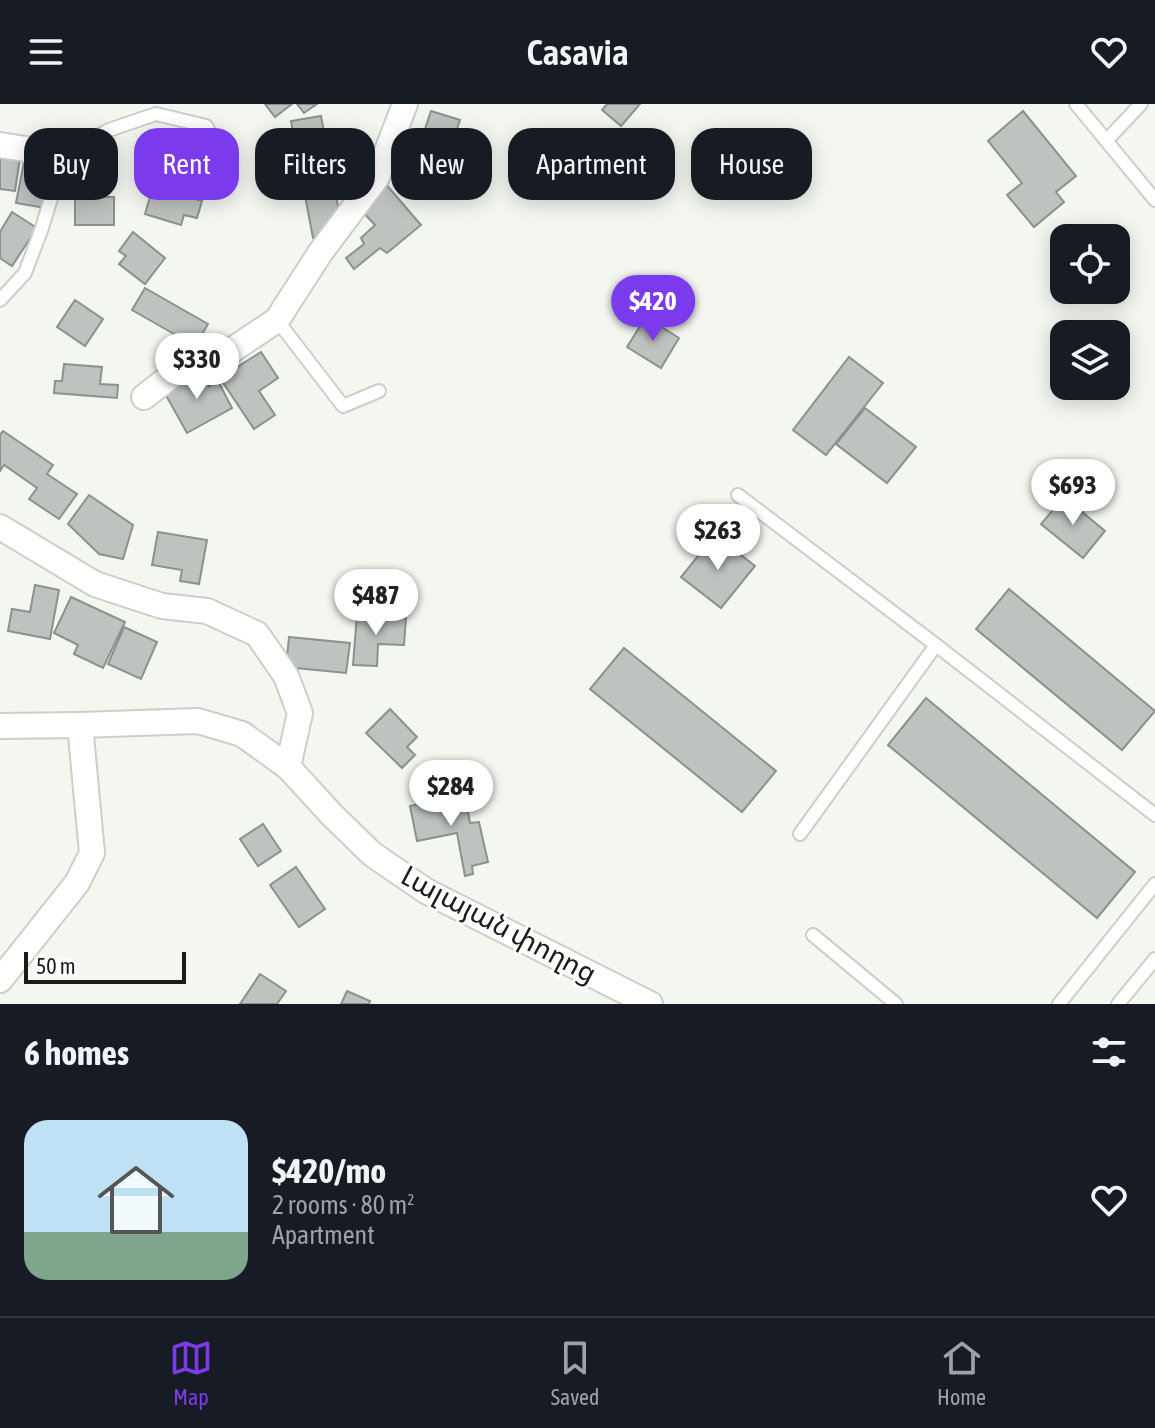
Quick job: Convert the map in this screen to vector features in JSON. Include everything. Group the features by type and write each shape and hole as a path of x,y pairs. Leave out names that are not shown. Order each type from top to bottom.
{"street":[{"path":"144,397 194,358 226,354 277,320 320,253 377,177 405,104"},
{"path":"0,145 24,149"},
{"path":"0,527 95,584 162,606 207,611 257,634 286,676 300,713 288,767"},
{"name":"Լալայան փողոց","path":"0,726 198,721 242,734 288,767 372,854 426,891 650,1004"},
{"path":"0,980 77,883 92,853 80,725"}],"lane":[{"path":"1076,104 1155,200"},
{"path":"1107,140 1141,104"},
{"path":"113,128 155,109 207,128"},
{"path":"0,300 25,273 50,200"},
{"path":"277,320 343,406 379,391"},
{"path":"738,495 1155,815"},
{"path":"800,834 936,645"},
{"path":"1059,1004 1155,884"},
{"path":"813,935 896,1004"},
{"path":"1118,1004 1155,959"}],"building":[{"path":"265,104 292,104 275,117"},
{"path":"297,104 317,104 304,113"},
{"path":"607,104 640,104 621,126 602,110"},
{"path":"431,111 460,120 457,128 425,128"},
{"path":"1023,111 1076,176 1056,192 1064,202 1034,227 1007,195 1022,183 988,141"},
{"path":"321,116 323,128 292,128 291,121"},
{"path":"0,148 21,151 15,191 0,189"},
{"path":"24,162 24,200 48,200 46,208 16,203"},
{"path":"384,182 391,190 391,200 399,200 421,225 387,253 380,248 354,269 346,258 364,244 361,238 375,225 360,209 368,200 375,200 375,192"},
{"path":"75,200 114,200 114,225 75,225"},
{"path":"149,200 202,201 197,218 184,215 181,225 145,214"},
{"path":"306,200 337,200 341,222 313,238"},
{"path":"12,212 37,228 12,266 0,258 0,232"},
{"path":"133,232 165,258 145,284 119,264 126,256 119,251"},
{"path":"145,288 208,324 195,346 132,310"},
{"path":"75,300 103,319 85,346 57,327"},
{"path":"646,317 679,338 661,368 627,347"},
{"path":"261,352 278,378 259,391 275,415 254,429 220,378"},
{"path":"849,357 883,383 826,455 793,430"},
{"path":"64,364 102,367 100,384 118,385 117,398 54,393 55,381 62,381"},
{"path":"201,370 209,386 218,381 232,408 187,433 163,390"},
{"path":"865,408 916,447 887,483 836,444"},
{"path":"3,431 53,465 47,474 77,494 59,519 29,499 37,488 4,465 0,471 0,435"},
{"path":"89,495 133,525 123,559 99,554 68,524"},
{"path":"1064,497 1105,531 1083,558 1041,524"},
{"path":"158,532 207,540 199,584 180,581 182,570 152,565"},
{"path":"715,535 755,566 721,608 681,577"},
{"path":"35,585 59,590 50,639 8,631 12,609 30,612"},
{"path":"1009,589 1155,711 1122,750 976,629"},
{"path":"71,597 125,622 103,668 74,654 78,645 54,633"},
{"path":"357,614 406,618 404,645 378,644 377,666 353,665"},
{"path":"124,627 157,642 141,679 108,664"},
{"path":"289,637 350,643 346,673 286,667"},
{"path":"624,648 776,771 742,812 590,689"},
{"path":"926,698 1135,872 1097,918 888,745"},
{"path":"390,709 417,737 407,747 415,755 402,768 366,733"},
{"path":"465,795 470,823 479,822 488,862 472,866 473,874 465,876 457,833 417,841 410,806"},
{"path":"263,824 281,851 258,866 240,839"},
{"path":"296,867 325,909 299,927 270,885"},
{"path":"260,974 286,991 277,1004 240,1004"},
{"path":"347,991 370,1001 369,1004 341,1004"}]}
